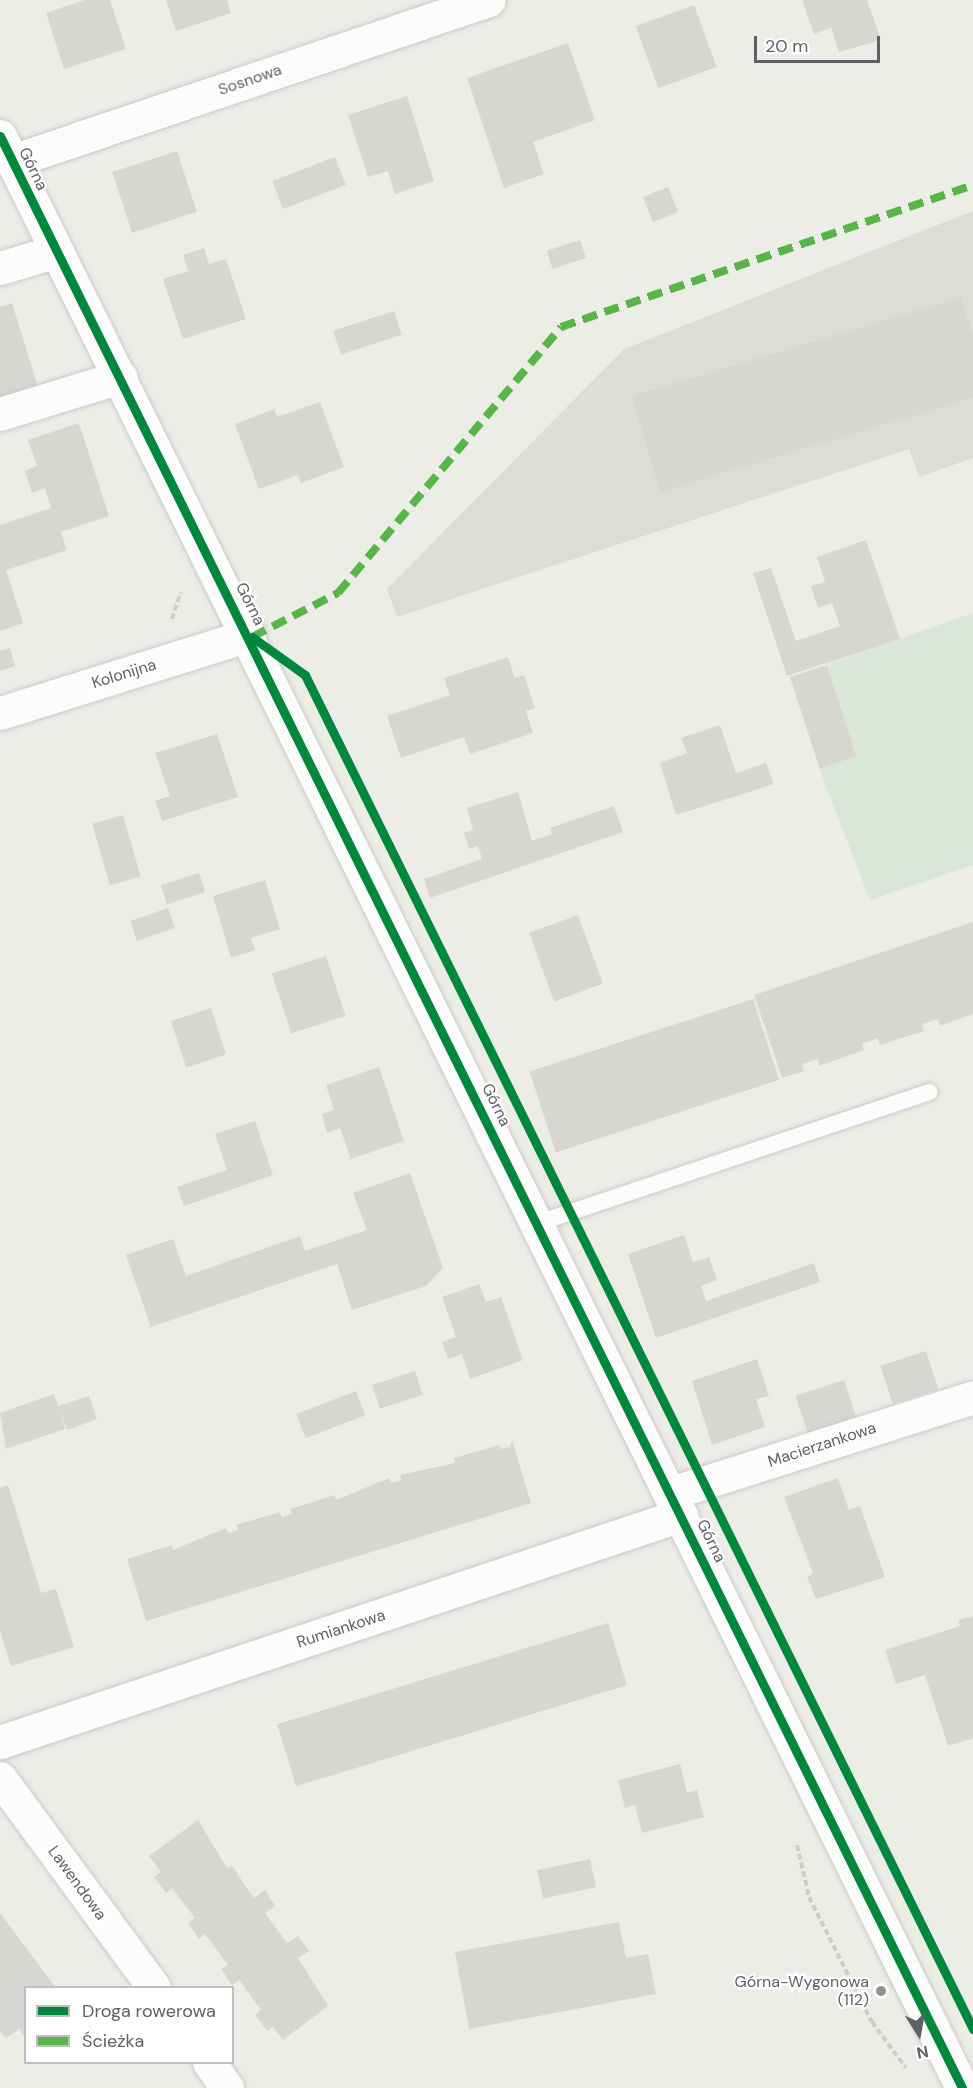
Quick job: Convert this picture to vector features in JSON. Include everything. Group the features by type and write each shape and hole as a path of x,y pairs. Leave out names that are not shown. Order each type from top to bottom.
{"street":[{"name":"Sosnowa","path":"6,148 489,0"},
{"name":"Górna","path":"6,148 249,635 962,2088"},
{"path":"0,268 57,251"},
{"path":"0,414 120,377"},
{"name":"Kolonijna","path":"0,713 249,635"},
{"name":"Macierzankowa","path":"676,1504 973,1397"},
{"name":"Rumiankowa","path":"0,1742 676,1504"},
{"name":"Lawendowa","path":"0,1778 153,1986"},
{"path":"210,2064 227,2088"}],"lane":[{"path":"538,1223 930,1092"}],"shaded area":[{"path":"973,211 973,458 919,477 909,449 397,617 387,589 624,349"}],"green space":[{"path":"973,613 973,865 870,900 819,768 857,756 827,664"}],"building":[{"path":"84,0 110,0 126,49 64,69 46,13"},
{"path":"166,0 227,0 231,13 176,31"},
{"path":"802,0 867,0 881,40 839,52 831,28 814,34"},
{"path":"694,5 717,67 658,88 636,26"},
{"path":"568,43 595,120 533,142 544,174 504,188 467,78"},
{"path":"407,96 434,181 395,194 388,171 368,177 348,115"},
{"path":"177,151 197,212 132,233 112,172"},
{"path":"335,157 346,185 283,209 272,181"},
{"path":"668,187 678,212 653,222 643,197"},
{"path":"580,240 586,258 553,269 547,251"},
{"path":"204,248 209,264 226,259 246,319 183,339 163,279 188,271 183,255"},
{"path":"961,297 973,336 973,398 660,492 632,396"},
{"path":"12,303 39,390 0,403 0,307"},
{"path":"394,311 402,335 341,355 333,331"},
{"path":"320,402 344,467 301,483 298,475 259,489 235,424 274,409 277,417"},
{"path":"79,423 109,516 61,532 67,550 6,570 23,623 0,631 0,525 51,508 45,488 32,493 25,471 37,466 28,440"},
{"path":"866,540 900,639 787,676 753,573 771,568 796,641 840,626 832,603 818,608 811,586 825,582 817,557"},
{"path":"10,648 15,666 0,671 0,651"},
{"path":"508,657 515,678 524,675 535,708 526,711 533,733 470,754 464,737 401,758 387,716 450,695 444,678"},
{"path":"827,665 857,756 820,768 790,677"},
{"path":"720,725 736,773 766,763 774,784 676,815 660,763 687,753 681,738"},
{"path":"217,734 238,797 162,821 155,801 170,796 155,753"},
{"path":"518,792 532,841 552,834 550,828 614,806 623,832 430,898 424,879 482,859 478,846 469,849 464,833 473,830 467,808"},
{"path":"123,815 141,877 110,885 92,824"},
{"path":"199,873 205,892 167,904 161,885"},
{"path":"265,880 280,929 251,938 255,950 231,958 213,896"},
{"path":"168,908 175,928 137,941 130,921"},
{"path":"578,915 603,984 554,1001 529,933"},
{"path":"973,922 973,1014 940,1026 938,1019 922,1024 924,1031 880,1045 878,1038 862,1044 864,1050 819,1066 818,1059 802,1064 804,1071 782,1078 754,995"},
{"path":"326,956 345,1016 291,1034 272,974"},
{"path":"753,999 779,1080 556,1152 530,1072"},
{"path":"211,1008 226,1055 186,1068 171,1021"},
{"path":"379,1067 404,1141 351,1159 340,1128 327,1133 322,1114 334,1110 326,1085"},
{"path":"255,1121 273,1175 184,1206 177,1187 227,1170 215,1134"},
{"path":"410,1173 443,1268 426,1286 352,1310 337,1264 151,1327 126,1255 173,1239 186,1276 300,1236 305,1251 367,1230 353,1193"},
{"path":"684,1235 693,1262 709,1257 717,1280 701,1286 706,1301 814,1263 820,1282 656,1338 628,1254"},
{"path":"479,1284 486,1302 501,1297 523,1360 470,1379 462,1354 448,1359 442,1342 456,1337 442,1297"},
{"path":"926,1351 938,1389 893,1404 880,1366"},
{"path":"757,1359 769,1396 756,1399 765,1427 712,1445 692,1381"},
{"path":"415,1371 423,1395 380,1409 372,1385"},
{"path":"844,1380 856,1417 808,1433 795,1396"},
{"path":"356,1391 365,1415 306,1438 296,1414"},
{"path":"54,1394 58,1406 89,1396 97,1419 67,1430 60,1409 65,1429 6,1449 0,1413"},
{"path":"512,1440 531,1503 146,1621 127,1559 172,1545 173,1550 226,1528 228,1533 238,1530 236,1525 280,1512 282,1517 292,1513 290,1509 335,1495 336,1500 389,1478 391,1483 401,1480 400,1475 455,1463 454,1458 499,1445 500,1449 510,1447"},
{"path":"838,1478 849,1510 860,1506 885,1577 816,1599 807,1577 813,1573 784,1497"},
{"path":"8,1485 41,1593 56,1589 74,1647 11,1666 0,1631 0,1488"},
{"path":"973,1616 973,1738 948,1746 925,1675 896,1684 885,1650 960,1626 958,1620"},
{"path":"608,1623 627,1685 296,1786 277,1724"},
{"path":"680,1764 687,1793 697,1790 704,1817 642,1833 635,1805 625,1808 618,1780"},
{"path":"198,1820 227,1868 232,1866 254,1898 265,1890 275,1906 265,1913 287,1943 298,1936 309,1951 298,1958 328,2006 283,2040 273,2027 267,2031 255,2015 261,2010 239,1980 232,1985 221,1969 228,1965 205,1934 199,1939 188,1923 195,1918 172,1888 166,1893 154,1877 161,1872 149,1856"},
{"path":"590,1859 596,1887 543,1899 537,1870"},
{"path":"0,1913 55,1986 24,1986 24,2036 19,2029 6,2038 0,2031"},
{"path":"619,1922 626,1958 648,1954 656,1994 469,2029 455,1952"}],"marked path":[{"path":"252,637 338,593 561,327 973,185"}],"cycle path":[{"path":"0,136 962,2088"},
{"path":"252,637 305,675 973,2029"}],"place":[{"name":"Górna-Wygonowa (112)","path":"881,1991"}]}
